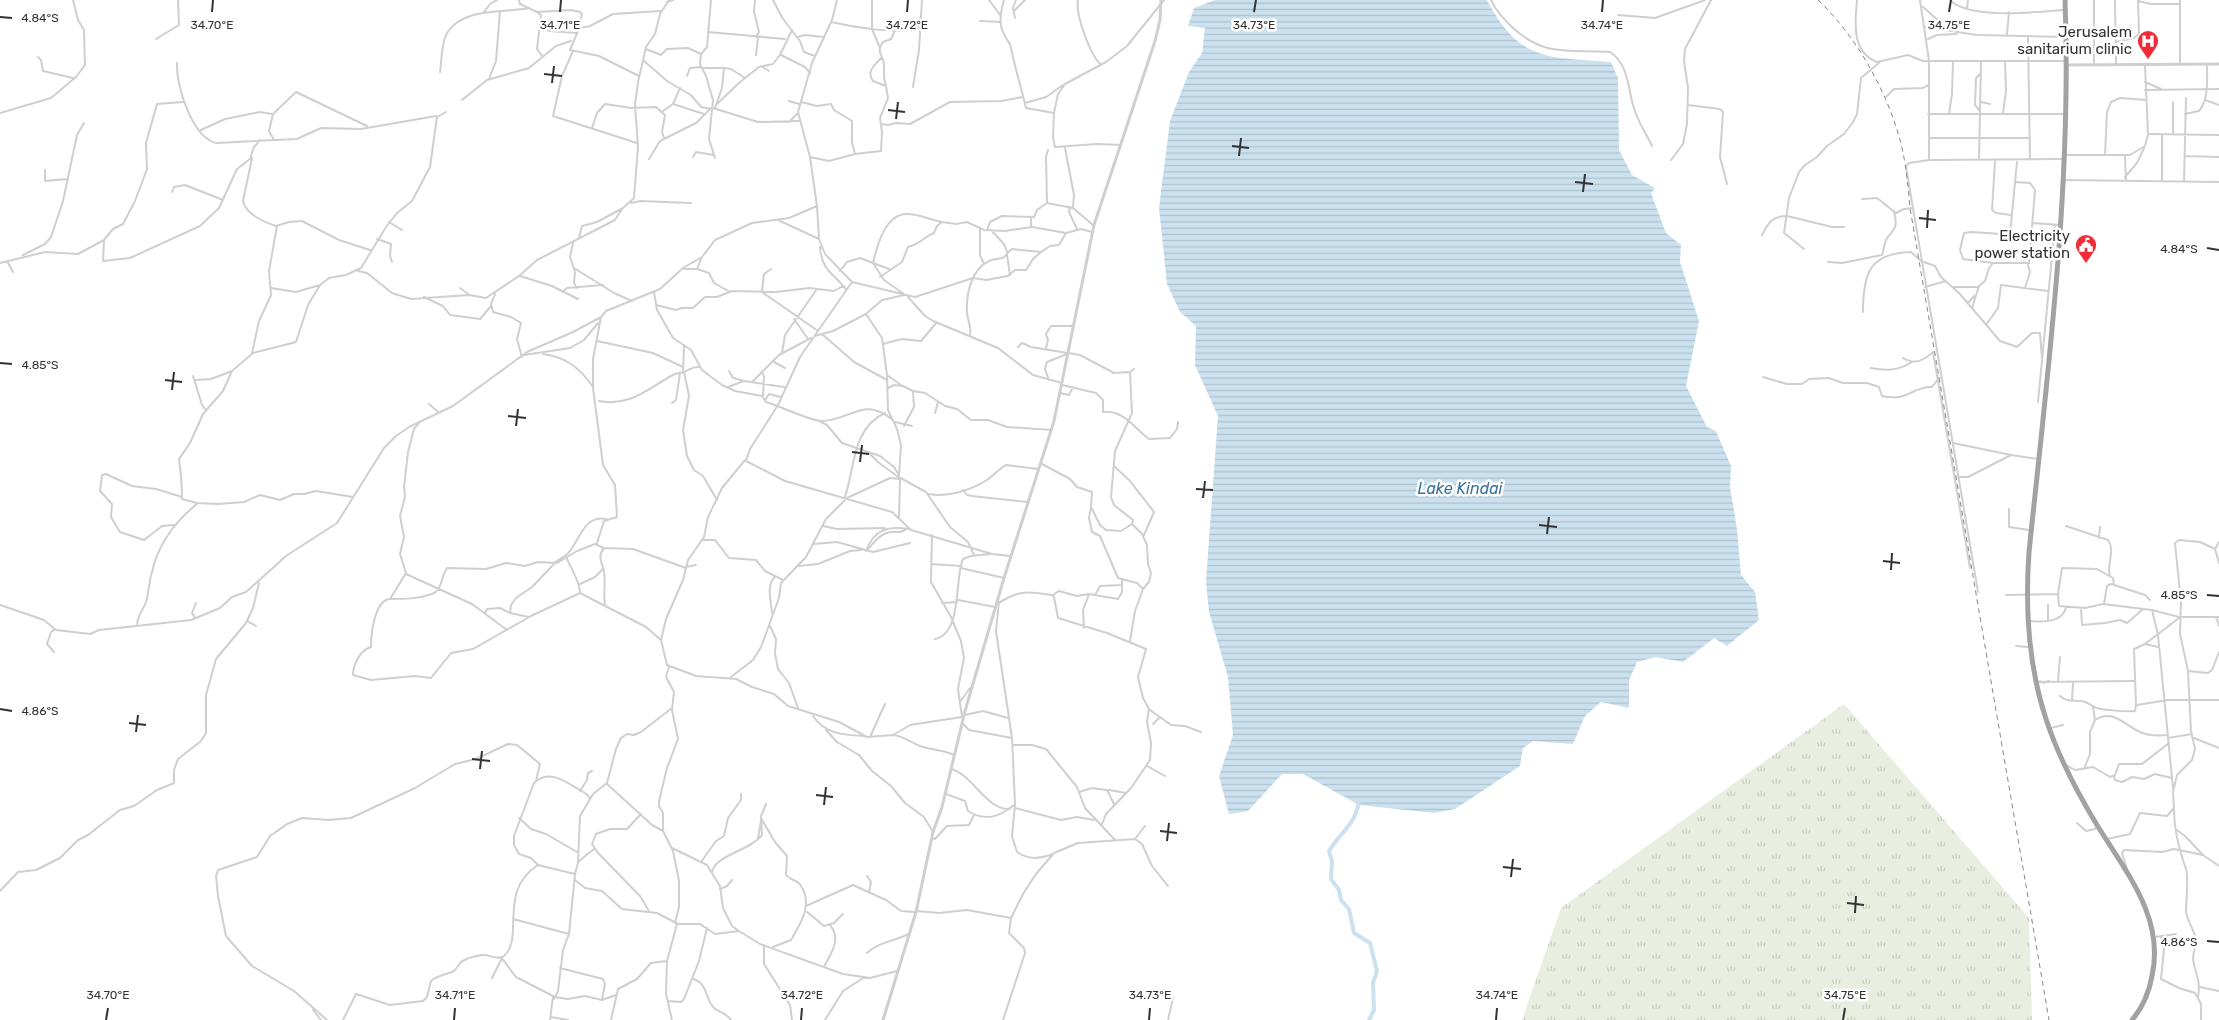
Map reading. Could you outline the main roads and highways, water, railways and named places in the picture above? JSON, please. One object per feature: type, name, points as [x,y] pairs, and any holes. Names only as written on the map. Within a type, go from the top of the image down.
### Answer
[{"type":"highway","points":[[2065,0],[2066,63],[2063,180],[2026,593],[2027,621],[2030,647],[2050,729],[2066,765],[2097,824],[2149,913],[2158,936],[2149,991],[2132,1020]]},
{"type":"water","name":"Lake Kindai","points":[[1215,0],[1487,0],[1511,35],[1524,46],[1553,57],[1611,62],[1618,78],[1619,150],[1632,175],[1655,188],[1651,193],[1666,233],[1681,245],[1680,262],[1699,321],[1686,386],[1707,427],[1716,431],[1731,466],[1730,487],[1737,529],[1741,575],[1755,592],[1759,620],[1727,646],[1714,638],[1683,662],[1655,657],[1637,662],[1629,680],[1629,708],[1601,702],[1585,716],[1573,744],[1533,741],[1523,748],[1520,766],[1455,809],[1434,813],[1359,805],[1303,774],[1282,774],[1248,811],[1229,814],[1219,776],[1233,735],[1228,677],[1209,612],[1206,581],[1218,416],[1195,365],[1196,326],[1180,312],[1167,284],[1159,208],[1170,121],[1189,72],[1202,53],[1205,28],[1188,26],[1194,8]]},
{"type":"waterway","points":[[1359,800],[1358,808],[1352,821],[1329,851],[1332,861],[1331,879],[1339,890],[1341,900],[1349,909],[1354,933],[1370,943],[1377,971],[1373,983],[1374,1010],[1369,1020]]},
{"type":"railway","points":[[1818,0],[1845,30],[1868,64],[1887,102],[1902,148],[1910,208],[2049,1020]]},
{"type":"place","name":"Jerusalem sanitarium clinic","points":[[2148,60]]},
{"type":"place","name":"Electricity power station","points":[[2086,264]]}]
